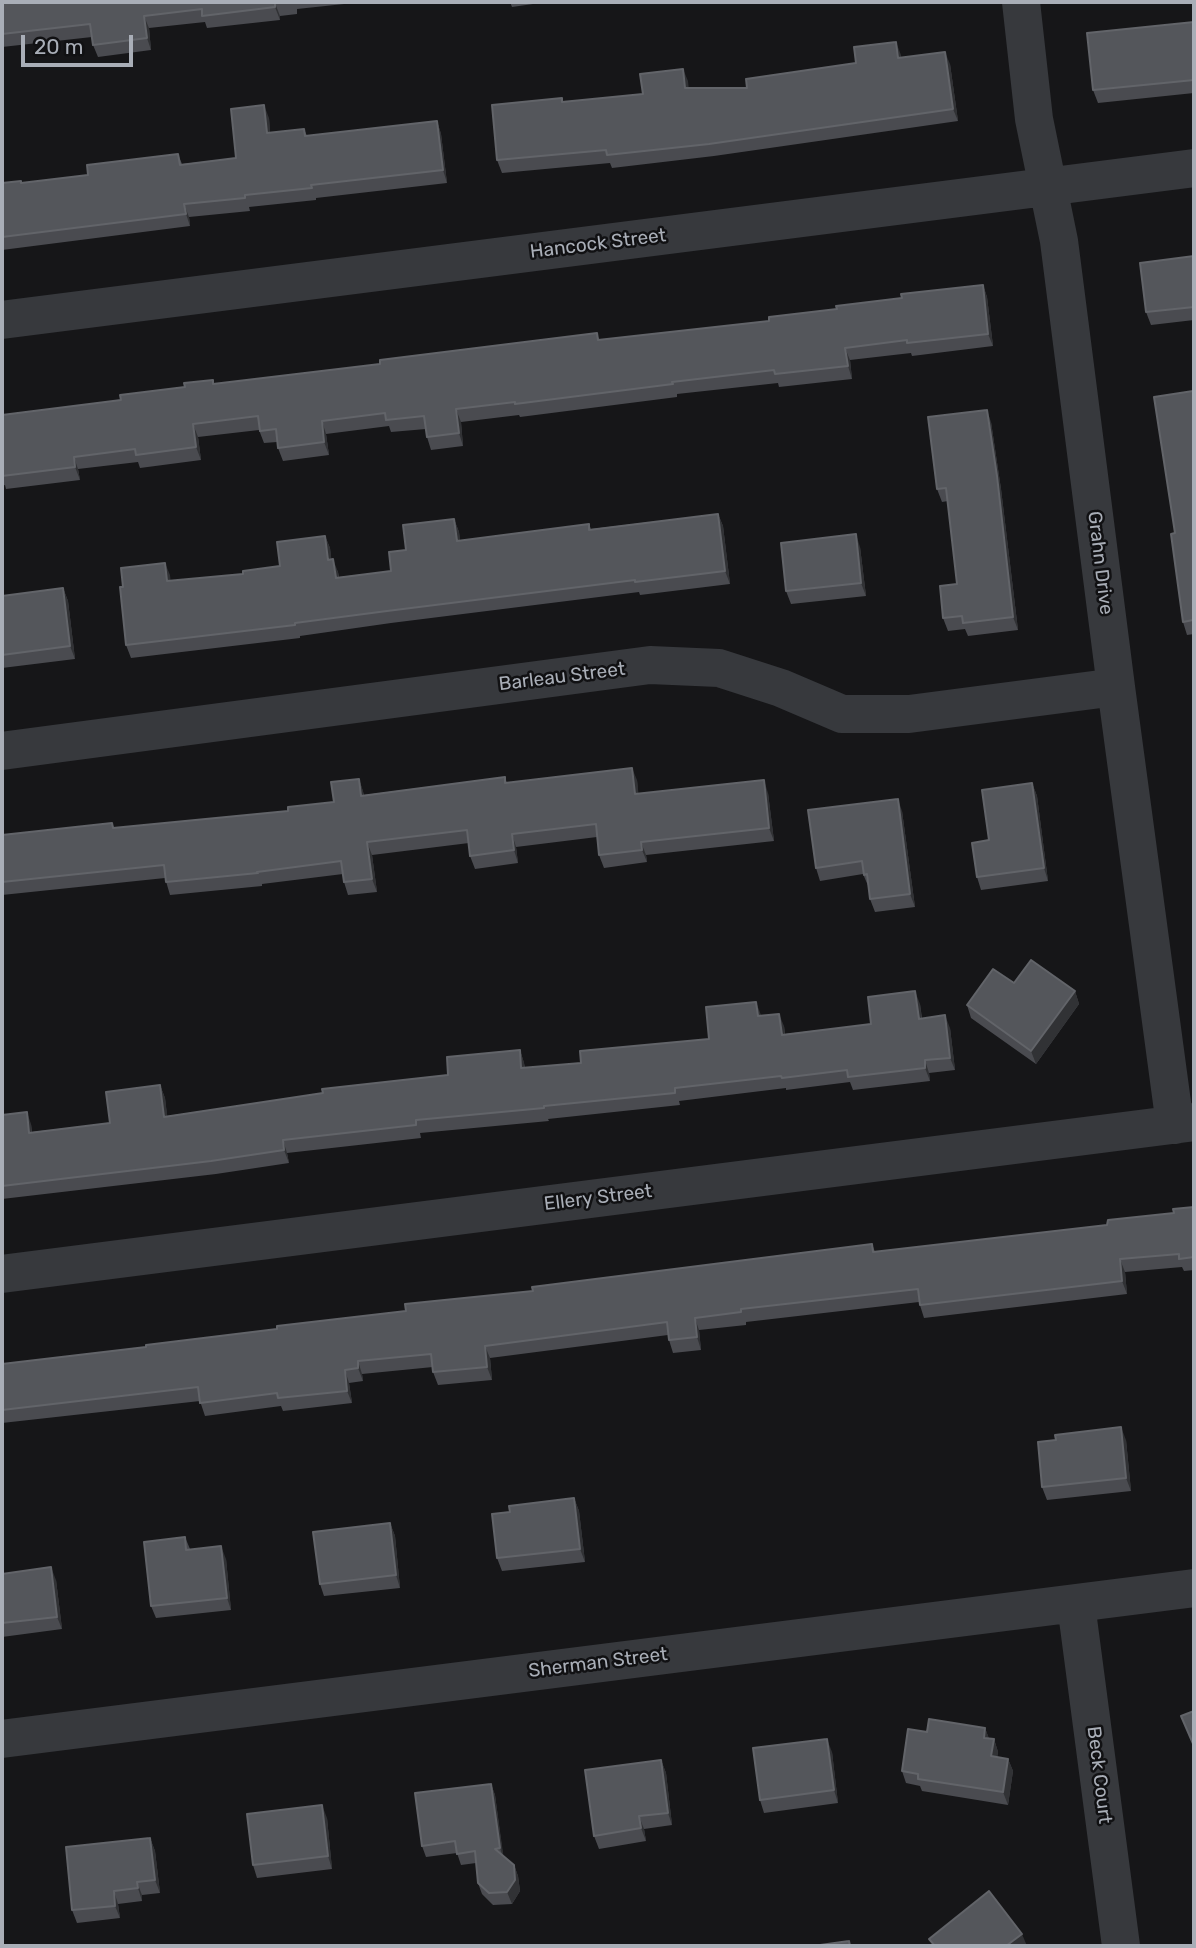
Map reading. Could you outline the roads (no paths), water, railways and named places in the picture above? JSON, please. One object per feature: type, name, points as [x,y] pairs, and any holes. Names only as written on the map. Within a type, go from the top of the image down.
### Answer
[{"type":"street","name":"Grahn Drive","points":[[1021,2],[1034,119],[1059,241],[1116,687],[1185,1123]]},
{"type":"street","name":"Hancock Street","points":[[2,320],[1194,168]]},
{"type":"street","name":"Barleau Street","points":[[2,751],[650,665],[719,668],[781,688],[842,714],[909,713],[1116,687]]},
{"type":"street","name":"Ellery Street","points":[[2,1273],[1185,1123]]},
{"type":"street","name":"Sherman Street","points":[[2,1739],[1194,1588]]},
{"type":"street","name":"Beck Court","points":[[1076,1604],[1121,1946]]}]
